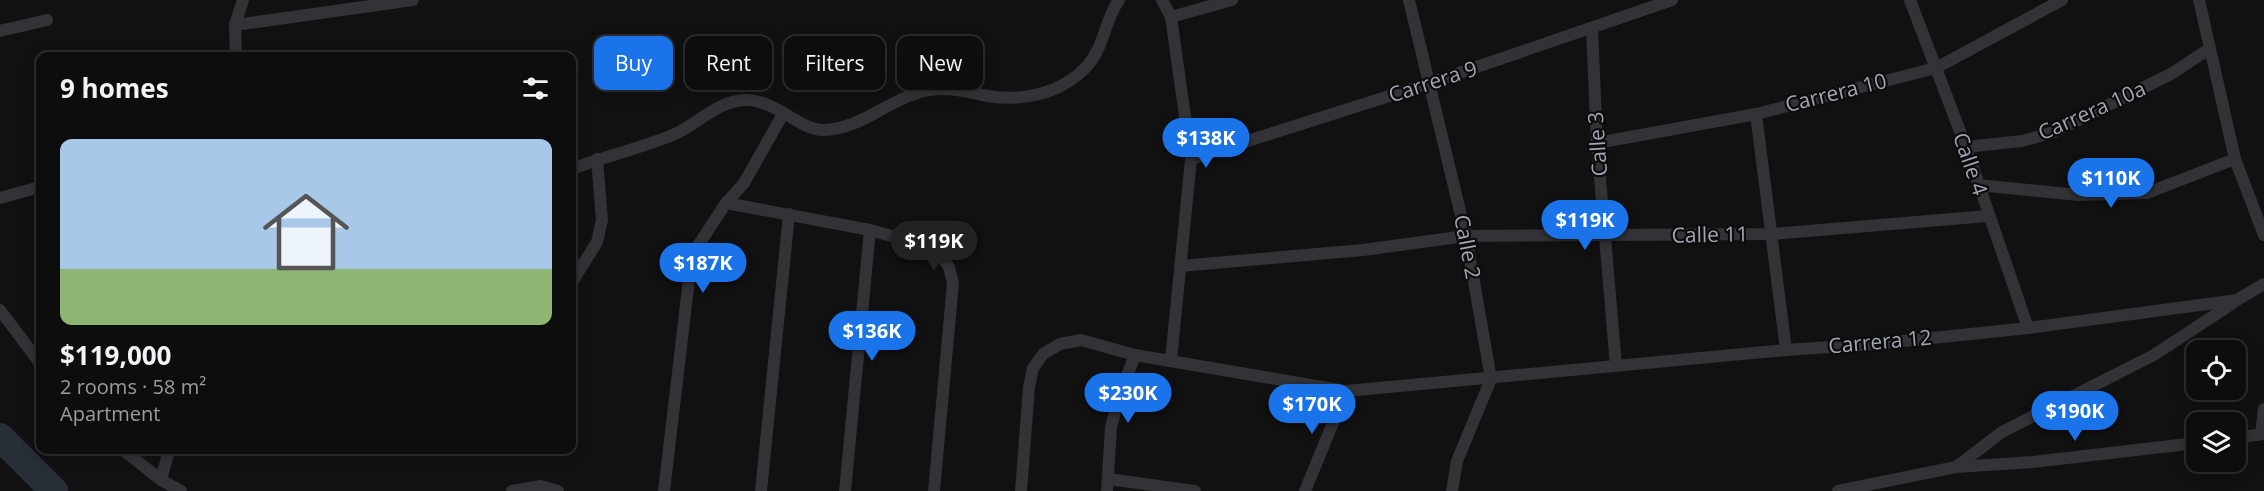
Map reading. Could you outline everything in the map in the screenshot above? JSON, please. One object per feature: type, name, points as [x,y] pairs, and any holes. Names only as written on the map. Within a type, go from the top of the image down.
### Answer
[{"type":"street","points":[[236,52],[235,25],[243,0]]},
{"type":"street","points":[[235,25],[366,4],[413,0]]},
{"type":"street","points":[[576,167],[677,133],[715,108],[743,100],[766,102],[783,114],[822,130],[855,124],[907,96],[928,90],[951,89],[991,96],[1024,98],[1050,91],[1071,79],[1088,65],[1102,45],[1113,9],[1119,0]]},
{"type":"street","points":[[1161,0],[1171,17],[1191,159],[1172,360]]},
{"type":"street","points":[[1171,17],[1232,0]]},
{"type":"street","name":"Calle 2","points":[[1408,0],[1466,236],[1491,379]]},
{"type":"street","name":"Carrera 9","points":[[1191,159],[1430,83],[1672,0]]},
{"type":"street","name":"Calle 4","points":[[1910,0],[1966,147],[1977,185],[2028,328]]},
{"type":"street","name":"Carrera 10","points":[[1597,143],[1756,114],[1936,68],[2062,0]]},
{"type":"street","points":[[2199,0],[2235,159],[2264,235]]},
{"type":"street","points":[[0,31],[47,20]]},
{"type":"street","name":"Calle 3","points":[[1592,29],[1597,143],[1616,366]]},
{"type":"street","name":"Carrera 10a","points":[[1966,147],[2022,141],[2054,132],[2171,74],[2209,49]]},
{"type":"street","points":[[664,491],[690,271],[699,244],[726,203],[744,183],[783,114]]},
{"type":"street","points":[[1756,114],[1786,350]]},
{"type":"street","points":[[576,276],[597,242],[602,220],[597,159]]},
{"type":"street","points":[[1977,185],[2079,195],[2147,193],[2235,159]]},
{"type":"street","points":[[0,198],[36,188]]},
{"type":"street","points":[[726,203],[870,230],[924,245],[938,252],[949,267],[953,283],[934,491]]},
{"type":"street","points":[[761,491],[789,214]]},
{"type":"street","name":"Calle 11","points":[[1180,266],[1363,249],[1466,236],[1771,234],[1988,216]]},
{"type":"street","points":[[845,491],[870,230]]},
{"type":"street","name":"Carrera 12","points":[[1021,491],[1029,387],[1033,368],[1043,354],[1060,344],[1081,340],[1135,355],[1346,391],[1786,350],[1875,344],[2028,328],[2237,300],[2264,284]]},
{"type":"street","points":[[1956,467],[2002,432],[2154,355],[2237,300]]},
{"type":"street","points":[[0,310],[36,358]]},
{"type":"street","points":[[1135,355],[1120,394],[1111,427],[1108,485],[1195,491]]},
{"type":"street","points":[[1452,491],[1457,461],[1491,379]]},
{"type":"street","points":[[1305,491],[1346,391]]},
{"type":"street","points":[[2246,436],[2263,434],[2264,409]]},
{"type":"street","points":[[1838,491],[1956,467],[2033,462],[2186,444]]},
{"type":"street","points":[[128,454],[161,480],[181,491]]},
{"type":"street","points":[[161,480],[168,454]]},
{"type":"street","points":[[512,491],[541,486],[558,491]]},
{"type":"waterway","points":[[0,437],[54,491]]}]
